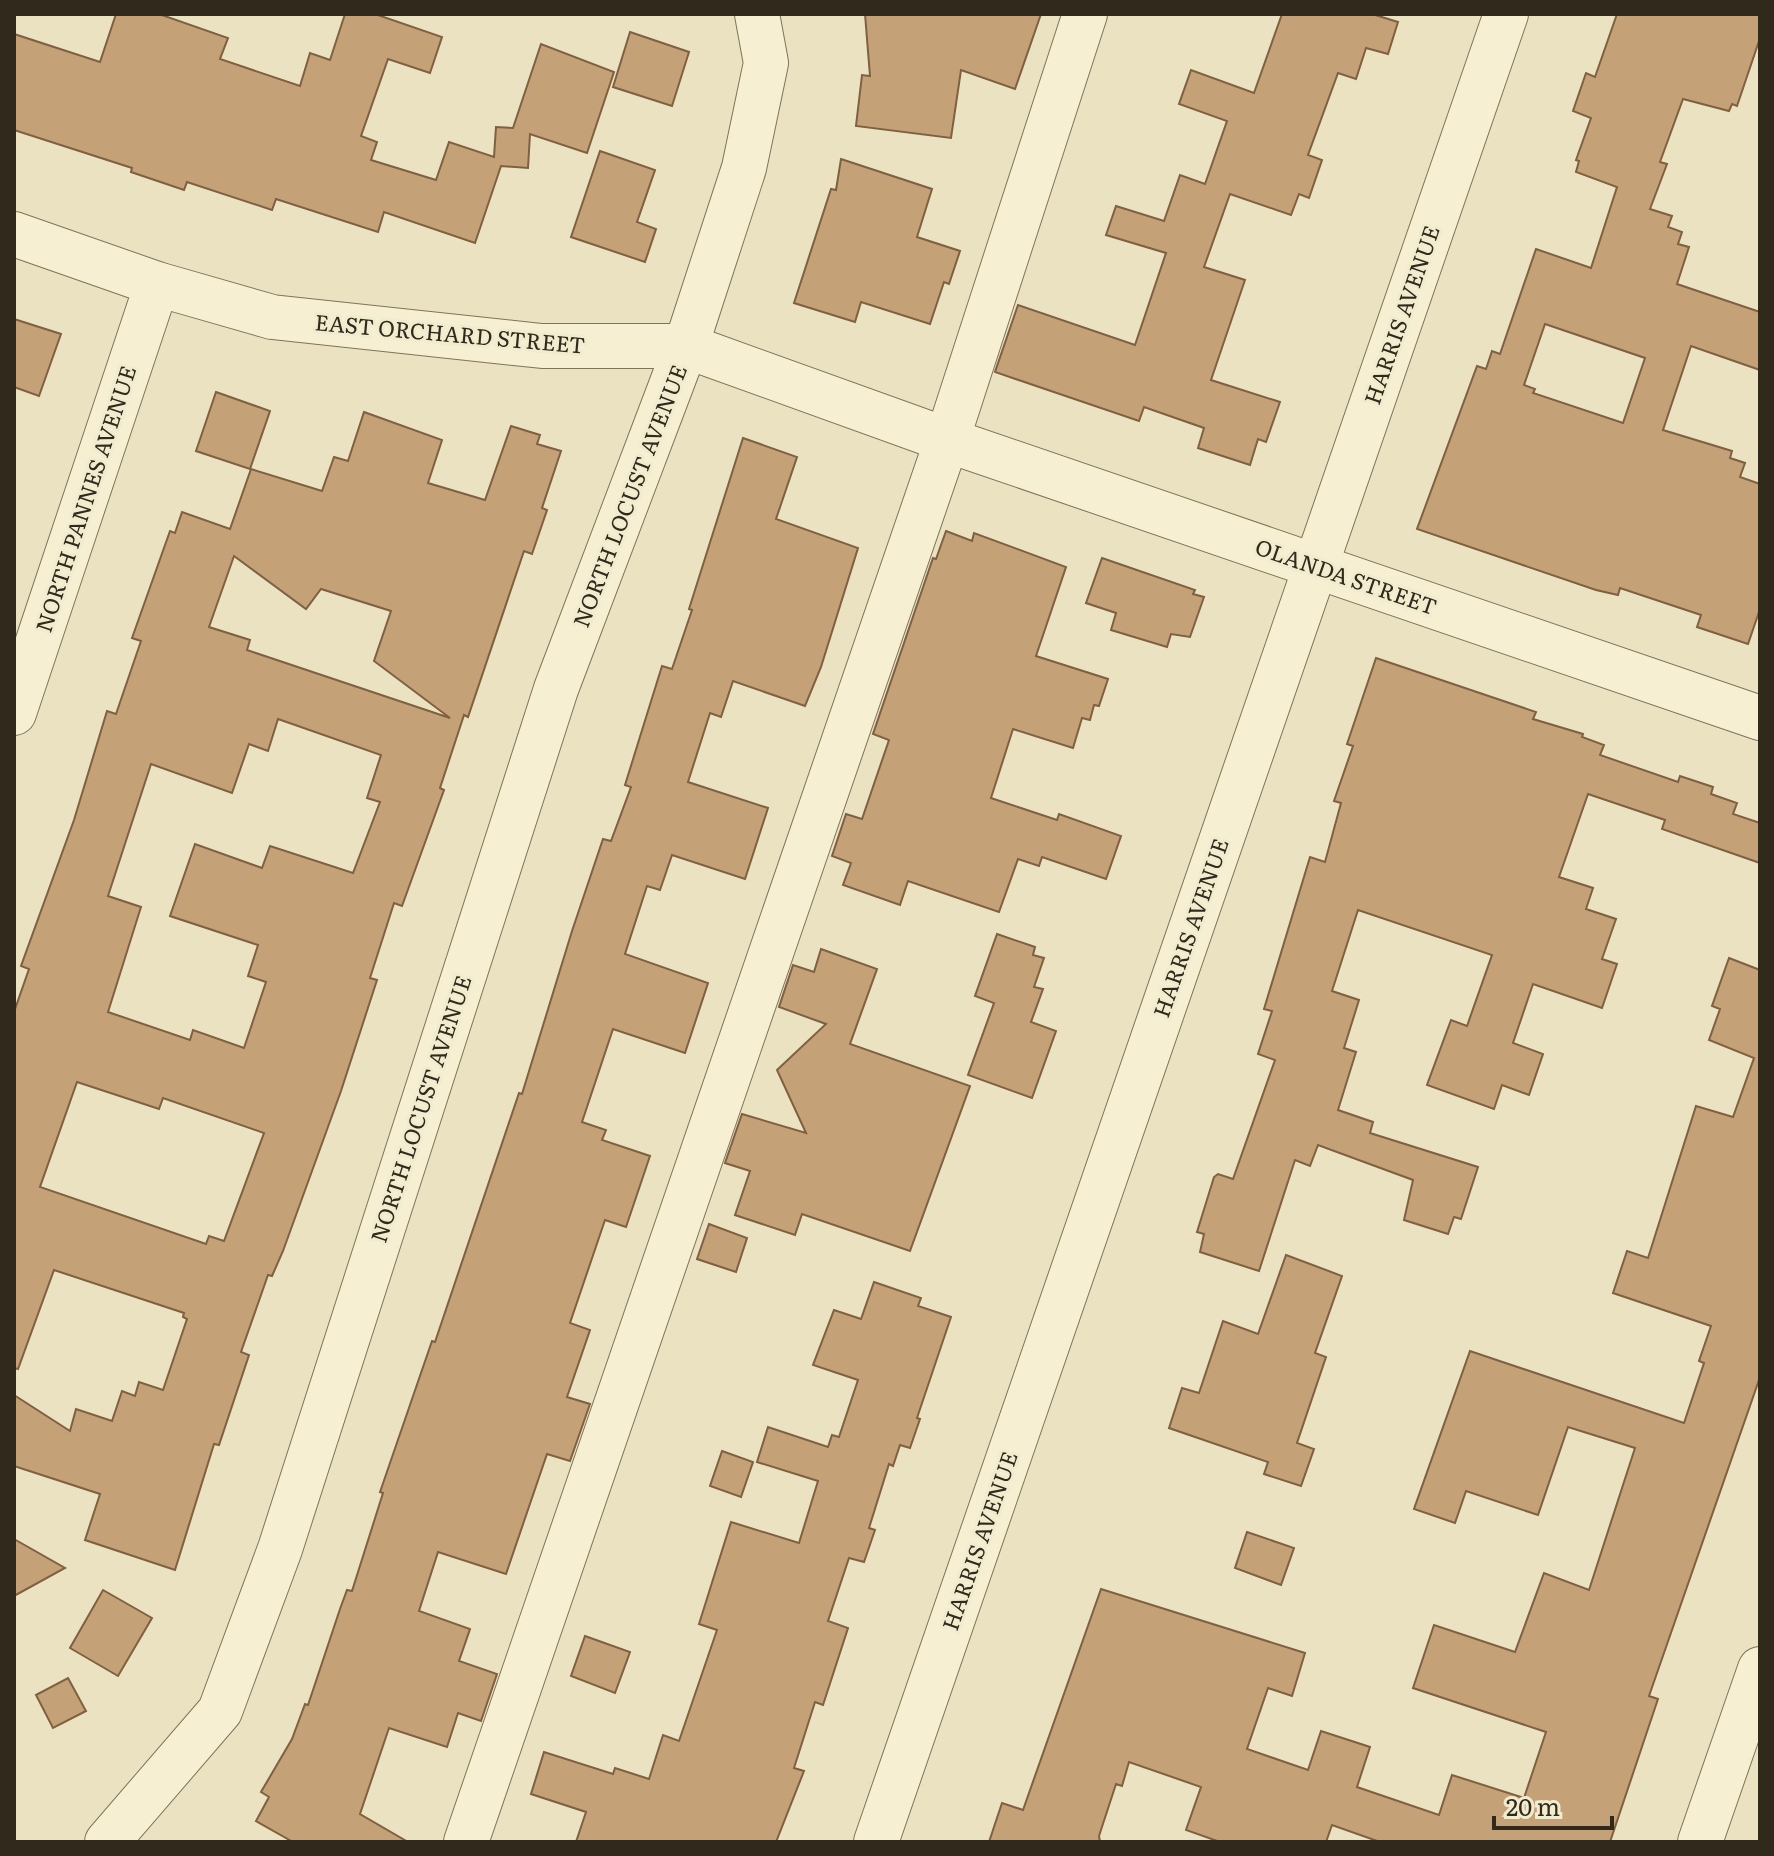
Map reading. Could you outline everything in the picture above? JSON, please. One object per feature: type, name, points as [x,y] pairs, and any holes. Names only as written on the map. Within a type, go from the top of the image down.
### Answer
[{"type":"street","name":"NORTH LOCUST AVENUE","points":[[107,1842],[220,1711],[280,1549],[556,689],[686,346],[744,168],[766,63],[757,14]]},
{"type":"street","points":[[466,1842],[1085,14]]},
{"type":"street","name":"HARRIS AVENUE","points":[[876,1842],[1506,14]]},
{"type":"street","name":"EAST ORCHARD STREET","points":[[14,234],[157,284],[272,317],[542,346],[686,346],[940,438]]},
{"type":"street","name":"NORTH PANNES AVENUE","points":[[14,713],[157,284]]},
{"type":"street","name":"OLANDA STREET","points":[[940,438],[1760,718]]},
{"type":"street","points":[[1700,1842],[1760,1669]]},
{"type":"building","points":[[116,14],[159,14],[228,38],[220,59],[300,86],[310,53],[330,60],[345,14],[375,14],[442,37],[430,73],[388,59],[361,136],[377,142],[371,160],[436,180],[449,142],[494,157],[496,127],[513,128],[541,44],[614,72],[587,153],[530,134],[528,168],[501,166],[475,243],[384,212],[378,232],[276,199],[272,210],[187,182],[184,190],[131,172],[132,168],[14,130],[14,34],[100,62]]},
{"type":"building","points":[[865,14],[1041,14],[1015,89],[961,70],[951,138],[856,126],[862,75],[870,76]]},
{"type":"building","points":[[1282,14],[1372,14],[1398,22],[1388,54],[1366,48],[1356,79],[1338,73],[1308,155],[1322,160],[1309,198],[1299,194],[1291,215],[1230,194],[1204,267],[1245,280],[1211,380],[1280,402],[1266,442],[1258,439],[1250,465],[1198,448],[1204,428],[1144,407],[1139,421],[995,372],[1018,305],[1135,345],[1166,253],[1106,235],[1116,206],[1164,221],[1180,175],[1205,184],[1227,121],[1179,104],[1191,70],[1254,93]]},
{"type":"building","points":[[1617,14],[1760,14],[1760,38],[1737,106],[1732,104],[1729,111],[1683,99],[1660,162],[1667,164],[1650,209],[1672,216],[1668,227],[1682,232],[1678,244],[1689,247],[1677,284],[1760,312],[1760,370],[1691,346],[1663,430],[1732,451],[1730,458],[1745,463],[1740,477],[1760,484],[1760,609],[1748,644],[1697,627],[1701,615],[1620,588],[1618,595],[1596,590],[1417,529],[1477,366],[1486,369],[1492,351],[1500,354],[1536,249],[1591,268],[1617,187],[1576,172],[1579,161],[1576,160],[1591,118],[1573,111],[1586,73],[1595,77]],"holes":[[[1545,324],[1645,358],[1623,423],[1533,393],[1535,389],[1524,385]]]},
{"type":"building","points":[[630,32],[689,52],[672,106],[613,87]]},
{"type":"building","points":[[600,151],[655,170],[637,222],[656,229],[645,262],[571,237]]},
{"type":"building","points":[[841,159],[932,189],[917,237],[960,251],[949,284],[944,282],[930,324],[861,302],[855,322],[794,303],[831,189],[836,190]]},
{"type":"building","points":[[14,319],[61,334],[39,396],[14,387]]},
{"type":"building","points":[[216,392],[270,411],[250,469],[196,451]]},
{"type":"building","points":[[364,412],[442,440],[428,483],[485,500],[511,426],[540,435],[537,444],[561,451],[542,508],[547,510],[532,554],[524,551],[468,717],[464,715],[440,788],[444,790],[402,906],[394,903],[370,978],[377,980],[341,1091],[283,1251],[272,1276],[268,1275],[241,1352],[249,1355],[219,1445],[214,1444],[175,1570],[85,1540],[100,1494],[14,1466],[14,1395],[70,1431],[76,1409],[112,1421],[122,1391],[135,1396],[139,1382],[163,1390],[187,1319],[183,1317],[184,1313],[54,1270],[18,1369],[14,1368],[14,1012],[29,969],[21,966],[74,820],[107,711],[116,714],[141,641],[132,638],[170,531],[175,533],[182,512],[230,529],[251,469],[322,491],[334,457],[348,461]],"holes":[[[234,556],[306,609],[321,589],[391,611],[374,661],[450,718],[247,650],[250,640],[209,627]],[[278,719],[381,755],[367,798],[380,802],[353,873],[270,846],[262,868],[195,844],[170,916],[258,945],[248,976],[266,982],[244,1048],[193,1030],[190,1040],[108,1012],[141,907],[108,896],[151,764],[232,793],[249,744],[268,751]],[[77,1082],[159,1109],[163,1098],[264,1133],[224,1241],[209,1236],[206,1244],[40,1187]]]},
{"type":"building","points":[[743,438],[797,457],[776,519],[858,548],[821,667],[805,706],[733,681],[721,717],[710,713],[688,782],[768,808],[745,879],[672,855],[660,890],[647,886],[625,954],[708,983],[685,1053],[613,1029],[582,1122],[606,1130],[602,1140],[650,1156],[626,1227],[605,1220],[570,1323],[590,1330],[567,1397],[590,1404],[570,1461],[547,1454],[506,1574],[438,1552],[419,1611],[470,1629],[459,1661],[497,1674],[481,1721],[458,1713],[447,1747],[389,1728],[360,1814],[408,1842],[293,1842],[256,1821],[269,1797],[261,1792],[292,1739],[305,1704],[308,1705],[347,1590],[352,1591],[383,1493],[380,1492],[432,1341],[435,1342],[519,1093],[522,1094],[603,839],[611,841],[631,787],[625,785],[662,666],[672,669]]},
{"type":"building","points":[[946,531],[972,541],[974,533],[1066,567],[1036,656],[1108,679],[1099,706],[1094,705],[1090,720],[1082,718],[1073,748],[1013,729],[991,798],[1057,820],[1059,814],[1121,836],[1106,879],[1042,857],[1039,866],[1018,859],[999,912],[908,881],[900,905],[843,885],[851,863],[832,856],[846,814],[862,819],[889,740],[873,734],[933,558],[936,559]]},
{"type":"building","points":[[1102,558],[1195,590],[1193,594],[1204,597],[1190,637],[1171,634],[1167,647],[1111,630],[1116,613],[1086,603]]},
{"type":"building","points":[[1376,658],[1536,712],[1533,719],[1583,734],[1582,737],[1604,745],[1600,755],[1678,782],[1680,776],[1713,787],[1711,794],[1737,803],[1733,814],[1760,823],[1760,863],[1662,829],[1665,820],[1588,794],[1559,877],[1593,888],[1586,909],[1616,919],[1602,959],[1617,964],[1602,1008],[1533,984],[1513,1043],[1543,1054],[1529,1095],[1502,1085],[1494,1109],[1427,1085],[1451,1020],[1467,1026],[1492,955],[1358,910],[1332,991],[1359,1000],[1344,1048],[1356,1052],[1338,1110],[1373,1122],[1370,1133],[1478,1167],[1461,1219],[1454,1217],[1448,1234],[1404,1220],[1413,1180],[1318,1145],[1310,1166],[1295,1160],[1259,1271],[1200,1252],[1204,1234],[1197,1232],[1214,1177],[1218,1174],[1233,1179],[1275,1060],[1258,1054],[1272,1011],[1264,1009],[1310,857],[1325,862],[1341,803],[1334,801],[1353,746],[1347,744]]},
{"type":"building","points":[[997,934],[1035,947],[1033,955],[1044,958],[1034,987],[1043,989],[1031,1022],[1056,1031],[1032,1098],[968,1075],[994,1003],[975,996]]},
{"type":"building","points":[[821,949],[877,969],[850,1044],[970,1086],[910,1251],[802,1214],[795,1235],[735,1215],[750,1171],[725,1163],[742,1114],[806,1133],[777,1070],[826,1024],[779,1007],[793,965],[814,972]]},
{"type":"building","points":[[1729,958],[1760,970],[1760,1377],[1649,1696],[1658,1699],[1610,1842],[1380,1842],[1332,1825],[1326,1842],[1220,1842],[1186,1830],[1201,1787],[1129,1762],[1122,1786],[1116,1784],[1099,1836],[1100,1842],[989,1842],[1002,1803],[1023,1810],[1101,1589],[1305,1653],[1292,1696],[1268,1688],[1247,1749],[1308,1770],[1321,1731],[1370,1747],[1357,1787],[1439,1815],[1452,1775],[1524,1798],[1546,1732],[1413,1688],[1434,1625],[1515,1652],[1544,1573],[1589,1590],[1635,1448],[1568,1427],[1538,1515],[1466,1491],[1455,1523],[1414,1509],[1470,1351],[1684,1423],[1704,1363],[1699,1361],[1711,1326],[1613,1293],[1627,1251],[1648,1258],[1696,1106],[1733,1117],[1754,1058],[1709,1040],[1720,1009],[1712,1006]]},
{"type":"building","points":[[709,1224],[747,1238],[736,1272],[697,1259]]},
{"type":"building","points":[[1286,1255],[1342,1276],[1315,1353],[1326,1357],[1297,1443],[1314,1449],[1301,1486],[1264,1474],[1268,1462],[1169,1428],[1182,1388],[1199,1393],[1223,1321],[1258,1334]]},
{"type":"building","points":[[874,1282],[921,1298],[918,1306],[951,1317],[910,1448],[900,1445],[893,1466],[889,1464],[869,1528],[875,1530],[864,1562],[849,1558],[828,1621],[848,1628],[823,1705],[815,1702],[794,1768],[804,1771],[776,1842],[576,1842],[586,1812],[531,1794],[544,1752],[613,1774],[615,1768],[649,1779],[663,1735],[679,1741],[717,1630],[699,1624],[731,1522],[799,1543],[818,1481],[757,1462],[768,1427],[828,1447],[832,1435],[839,1437],[858,1380],[813,1365],[834,1310],[861,1319]]},
{"type":"building","points":[[722,1451],[753,1462],[741,1497],[710,1486]]},
{"type":"building","points":[[1247,1532],[1294,1548],[1281,1585],[1235,1568]]},
{"type":"building","points":[[14,1539],[65,1568],[14,1596]]},
{"type":"building","points":[[103,1590],[152,1618],[118,1676],[70,1648]]},
{"type":"building","points":[[585,1636],[630,1652],[615,1693],[571,1676]]},
{"type":"building","points":[[68,1678],[86,1711],[53,1728],[36,1695]]}]
